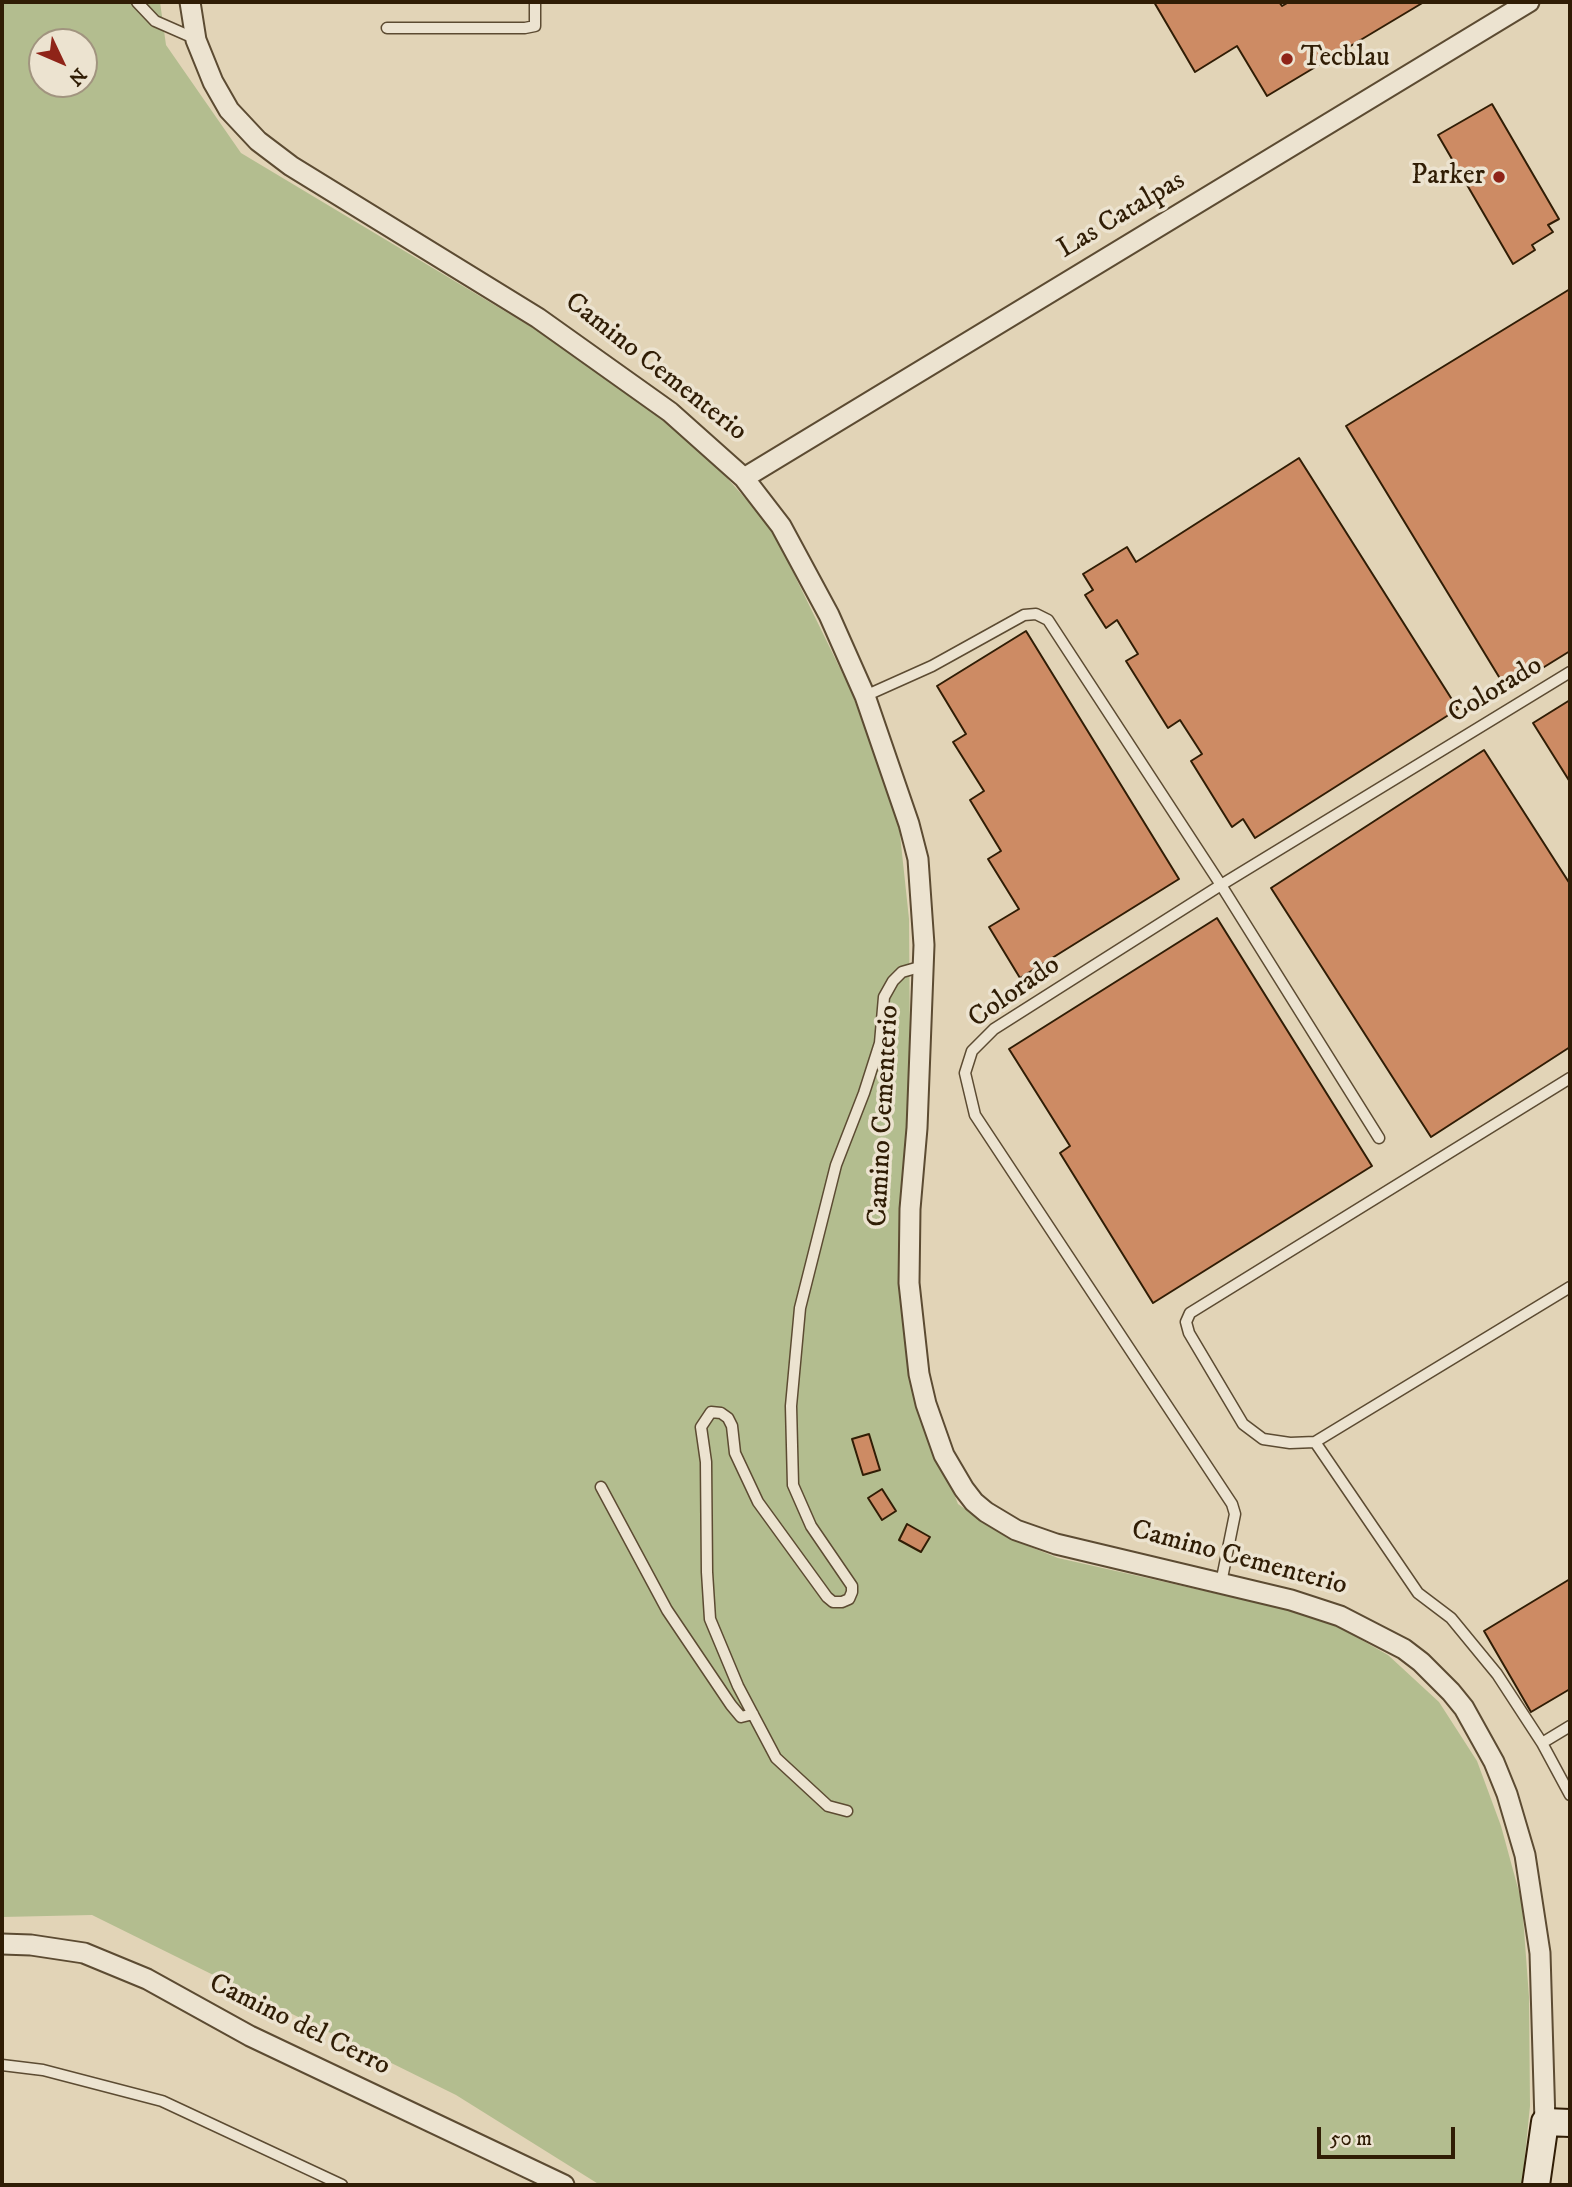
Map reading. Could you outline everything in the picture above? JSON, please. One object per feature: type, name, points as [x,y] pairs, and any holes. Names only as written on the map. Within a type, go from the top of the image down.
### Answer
[{"type":"street","name":"Camino Cementerio","points":[[190,2],[196,40],[213,82],[229,110],[257,141],[538,318],[670,412],[744,478],[798,554],[830,615],[865,696],[909,824],[918,859],[923,966],[917,1128],[910,1209],[909,1283],[919,1374],[926,1404],[944,1455],[974,1502],[1016,1530],[1056,1544],[1310,1605],[1340,1616],[1393,1643],[1437,1676],[1469,1717],[1494,1762],[1518,1826],[1531,1885],[1557,2122],[1536,2185]]},
{"type":"street","name":"Las Catalpas","points":[[744,478],[1529,2]]},
{"type":"street","name":"Camino del Cerro","points":[[2,1944],[31,1945],[84,1953],[147,1979],[250,2036],[564,2185]]},
{"type":"lane","points":[[137,2],[155,21],[196,40]]},
{"type":"lane","points":[[387,28],[525,28],[535,26],[535,2]]},
{"type":"lane","points":[[865,696],[932,666],[1024,615],[1036,614],[1048,620],[1221,885],[1379,1138]]},
{"type":"lane","name":"Colorado","points":[[1221,1583],[1235,1514],[1232,1504],[975,1115],[965,1073],[972,1051],[993,1029],[1221,885],[1570,672]]},
{"type":"lane","points":[[847,1811],[828,1806],[776,1758],[738,1686],[710,1619],[706,1462],[701,1427],[711,1412],[721,1413],[728,1418],[733,1426],[735,1453],[758,1502],[827,1597],[833,1602],[849,1599],[852,1586],[811,1527],[793,1485],[791,1406],[800,1308],[836,1165],[880,1043],[884,997],[902,972],[923,966]]},
{"type":"lane","points":[[1570,1078],[1190,1313],[1185,1322],[1242,1424],[1263,1439],[1290,1443],[1315,1442],[1570,1287]]},
{"type":"lane","points":[[1315,1442],[1418,1594],[1451,1618],[1497,1674],[1542,1743],[1570,1795]]},
{"type":"lane","points":[[601,1487],[667,1610],[716,1684],[737,1714],[747,1717],[753,1714]]},
{"type":"lane","points":[[1542,1743],[1570,1726]]},
{"type":"lane","points":[[2,2064],[43,2070],[162,2101],[342,2185]]},
{"type":"green space","points":[[2,2],[160,2],[166,45],[241,153],[588,361],[700,448],[771,527],[852,693],[899,825],[909,919],[910,1055],[899,1272],[912,1388],[958,1504],[1006,1537],[1058,1558],[1321,1617],[1388,1655],[1439,1702],[1477,1761],[1501,1826],[1522,1903],[1529,1997],[1530,2106],[1522,2185],[600,2185],[456,2095],[92,1915],[2,1917]]},
{"type":"building","name":"Tecblau","points":[[1154,2],[1279,2],[1282,6],[1289,2],[1424,2],[1267,96],[1237,46],[1195,72]]},
{"type":"building","name":"Parker","points":[[1492,104],[1559,219],[1548,225],[1553,232],[1532,245],[1535,250],[1513,264],[1438,135]]},
{"type":"building","points":[[1570,289],[1570,651],[1507,690],[1346,426]]},
{"type":"building","points":[[1299,458],[1458,709],[1255,838],[1243,819],[1232,827],[1191,761],[1202,754],[1180,720],[1168,728],[1126,661],[1138,654],[1117,620],[1106,628],[1085,595],[1093,590],[1083,574],[1127,547],[1136,562]]},
{"type":"building","points":[[1026,631],[1179,879],[1020,978],[989,927],[1019,909],[988,859],[1001,851],[970,800],[984,791],[953,742],[966,734],[937,686]]},
{"type":"building","points":[[1570,700],[1570,782],[1533,723]]},
{"type":"building","points":[[1484,750],[1570,884],[1570,1047],[1431,1137],[1271,888]]},
{"type":"building","points":[[1217,918],[1372,1166],[1153,1303],[1060,1153],[1070,1146],[1009,1049]]},
{"type":"building","points":[[869,1434],[880,1470],[863,1475],[852,1439]]},
{"type":"building","points":[[882,1489],[896,1511],[882,1520],[868,1498]]},
{"type":"building","points":[[907,1524],[930,1537],[921,1552],[899,1540]]},
{"type":"building","points":[[1570,1579],[1570,1689],[1531,1712],[1484,1631]]},
{"type":"place","name":"Tecblau","points":[[1287,59]]},
{"type":"place","name":"Parker","points":[[1499,177]]}]
